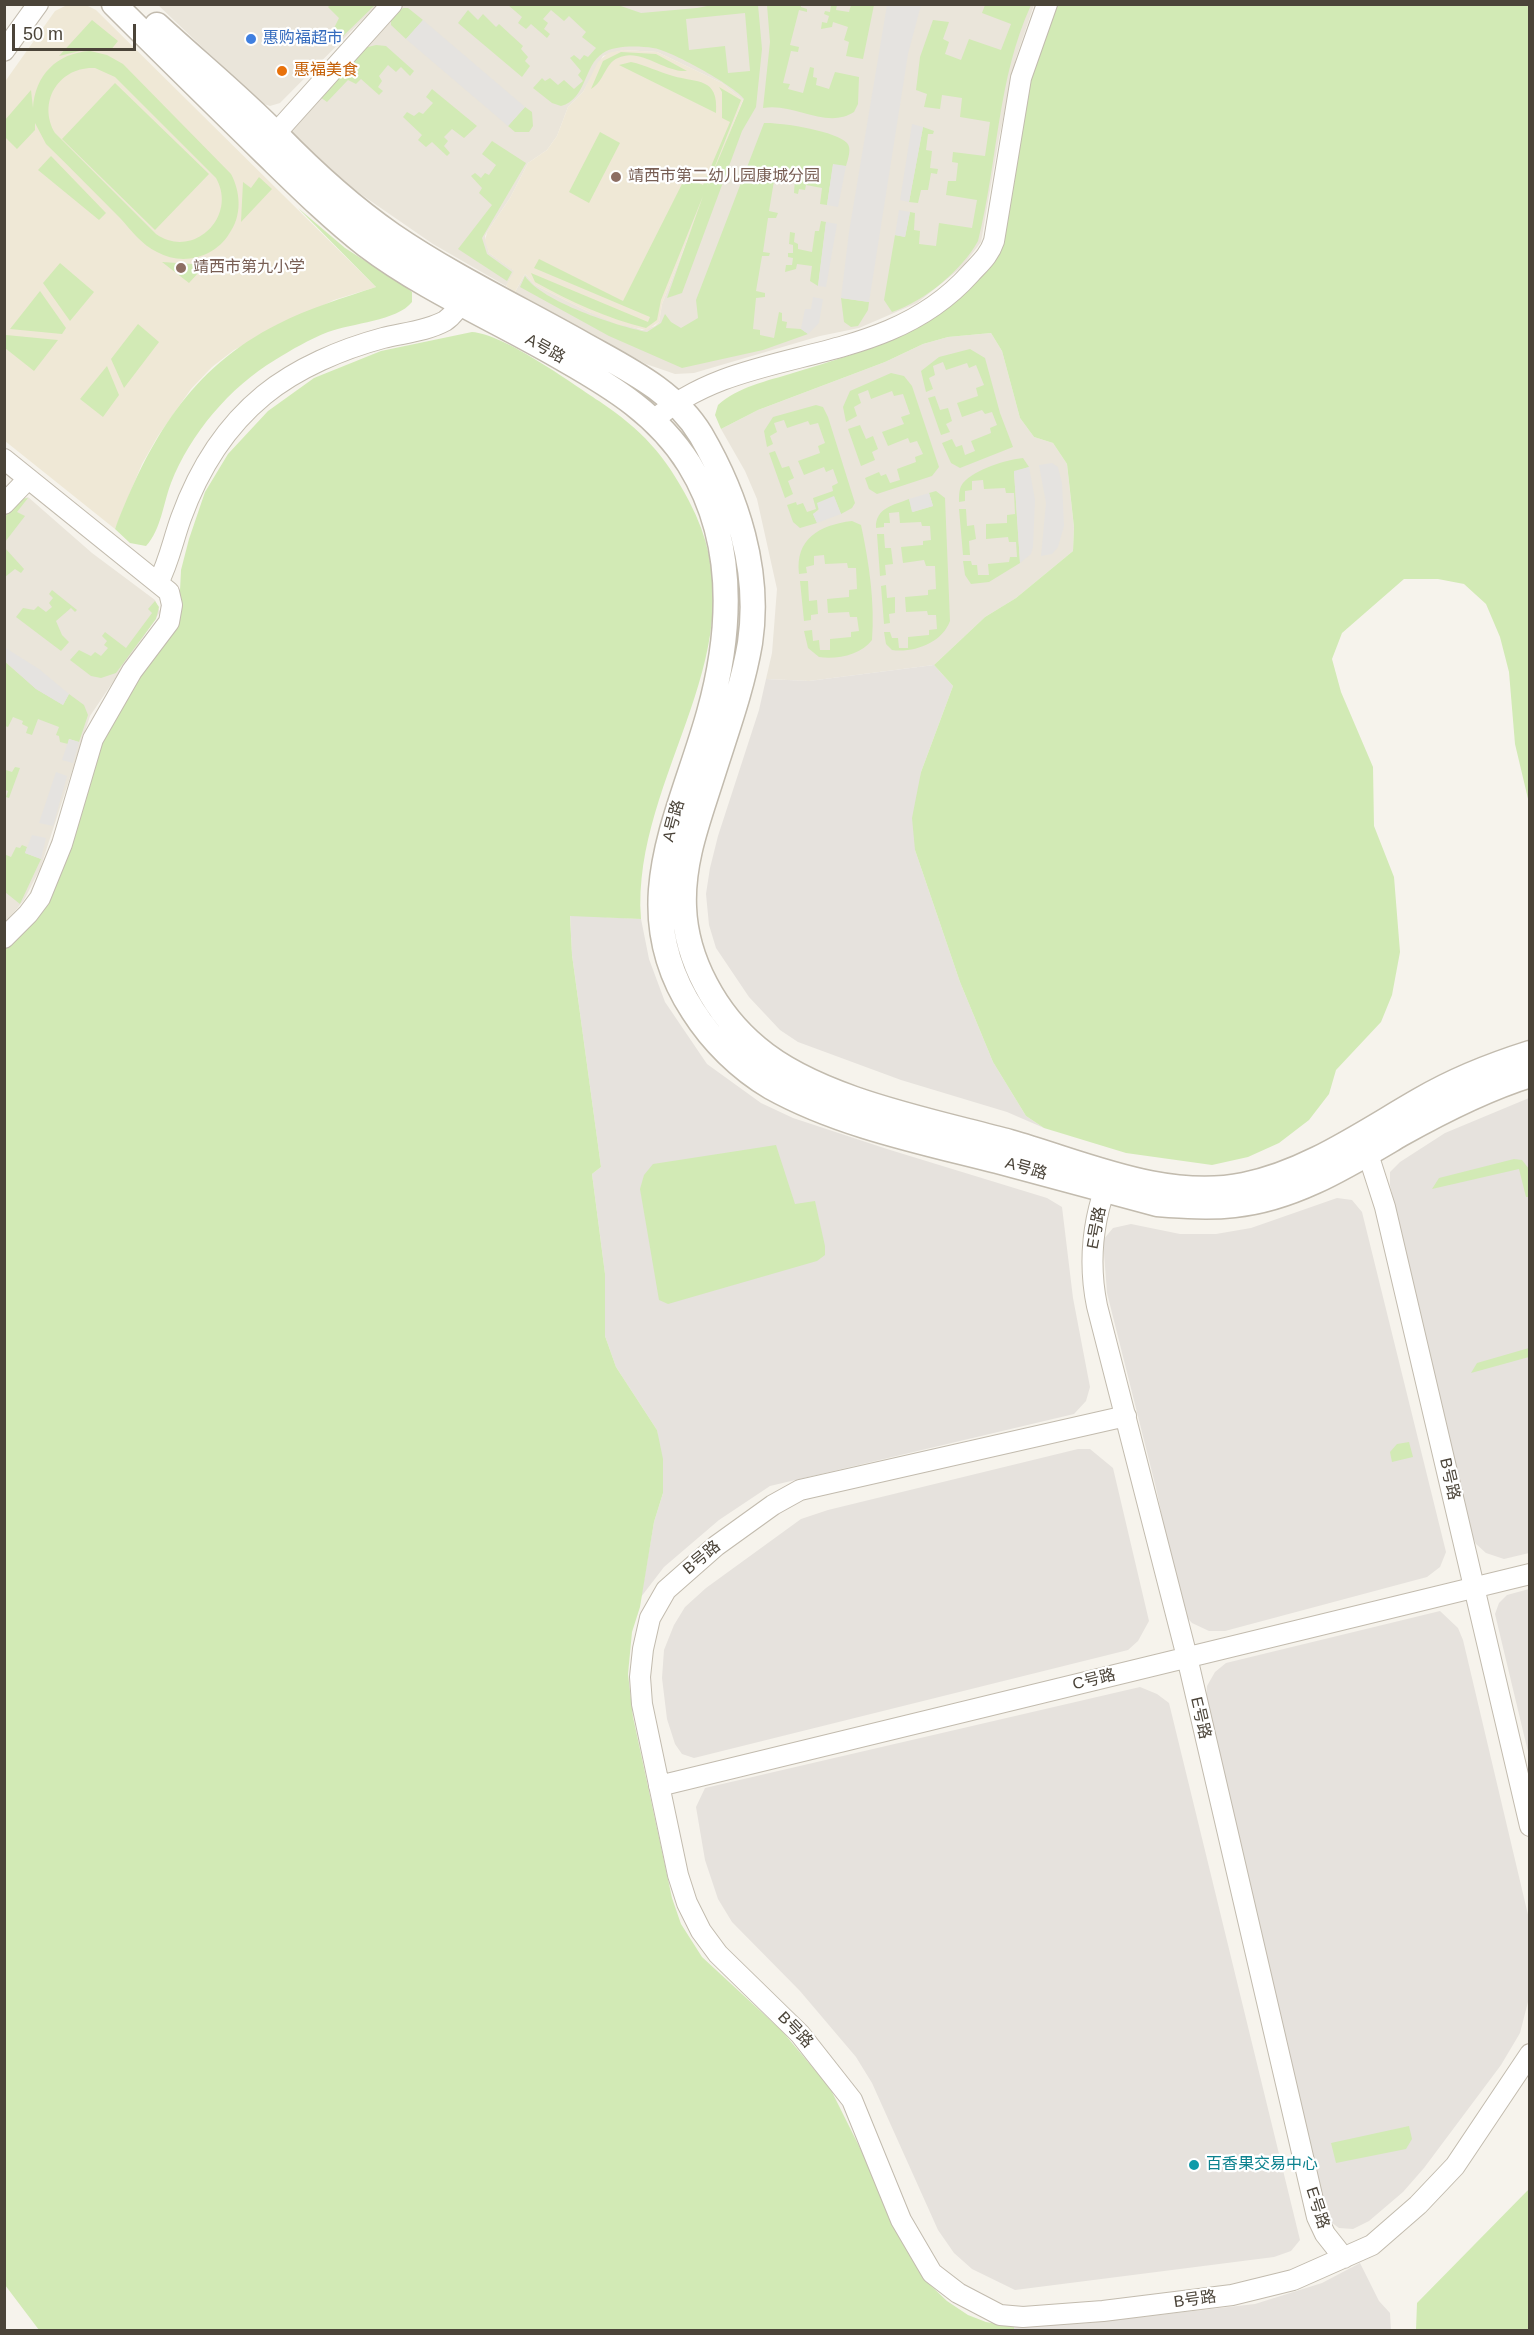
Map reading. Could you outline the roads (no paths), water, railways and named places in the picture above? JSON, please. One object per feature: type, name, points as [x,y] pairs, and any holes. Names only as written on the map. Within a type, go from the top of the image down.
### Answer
[{"type":"street","points":[[4,51],[38,4]]},
{"type":"street","name":"A号路","points":[[114,4],[268,141],[303,163],[366,216],[466,292],[604,382],[654,420],[693,470],[723,548],[726,594],[723,645],[708,714],[679,800],[662,872],[662,932],[669,966],[682,995],[703,1026],[742,1067],[787,1094],[879,1131],[1107,1180],[1131,1178],[1171,1186],[1240,1186],[1295,1169],[1362,1146],[1433,1117],[1508,1082],[1530,1075]]},
{"type":"street","name":"A号路","points":[[136,4],[268,141]]},
{"type":"street","points":[[268,141],[392,4]]},
{"type":"street","points":[[654,420],[675,402],[735,378],[855,345],[898,328],[934,307],[965,281],[987,256],[994,241],[1021,78],[1047,4]]},
{"type":"street","points":[[158,583],[170,557],[180,522],[197,478],[224,436],[251,407],[279,384],[312,365],[361,345],[434,326],[447,320],[466,292]]},
{"type":"street","name":"A号路","points":[[466,292],[610,358],[675,402],[701,435],[732,497],[746,546],[751,592],[748,650],[727,731],[691,843],[685,876],[684,910],[692,949],[704,984],[725,1016],[753,1046],[781,1067],[814,1084],[1107,1180]]},
{"type":"street","points":[[4,459],[170,592],[172,605],[169,622],[132,671],[93,739],[49,879],[28,915],[4,938]]},
{"type":"street","points":[[4,504],[28,479]]},
{"type":"street","name":"A号路","points":[[1362,1146],[1440,1089],[1501,1062],[1530,1053]]},
{"type":"street","name":"B号路","points":[[1362,1146],[1385,1207],[1530,1826]]},
{"type":"street","name":"E号路","points":[[1107,1180],[1093,1235],[1091,1258],[1094,1291],[1187,1657],[1317,2217],[1325,2234],[1344,2258]]},
{"type":"street","name":"B号路","points":[[1126,1416],[800,1490],[764,1511],[716,1546],[666,1590],[650,1618],[643,1649],[640,1677],[642,1704],[678,1875],[687,1903],[701,1931],[718,1954],[800,2034],[852,2100],[901,2220],[932,2272],[958,2293],[1000,2315],[1023,2318],[1232,2295],[1293,2280],[1344,2258],[1386,2235],[1442,2180],[1491,2115],[1530,2054]]},
{"type":"street","name":"C号路","points":[[659,1786],[1530,1574]]},
{"type":"place","name":"惠购福超市","points":[[251,39]]},
{"type":"place","name":"惠福美食","points":[[282,71]]},
{"type":"place","name":"靖西市第二幼儿园康城分园","points":[[616,177]]},
{"type":"place","name":"靖西市第九小学","points":[[181,268]]},
{"type":"place","name":"百香果交易中心","points":[[1194,2165]]}]
